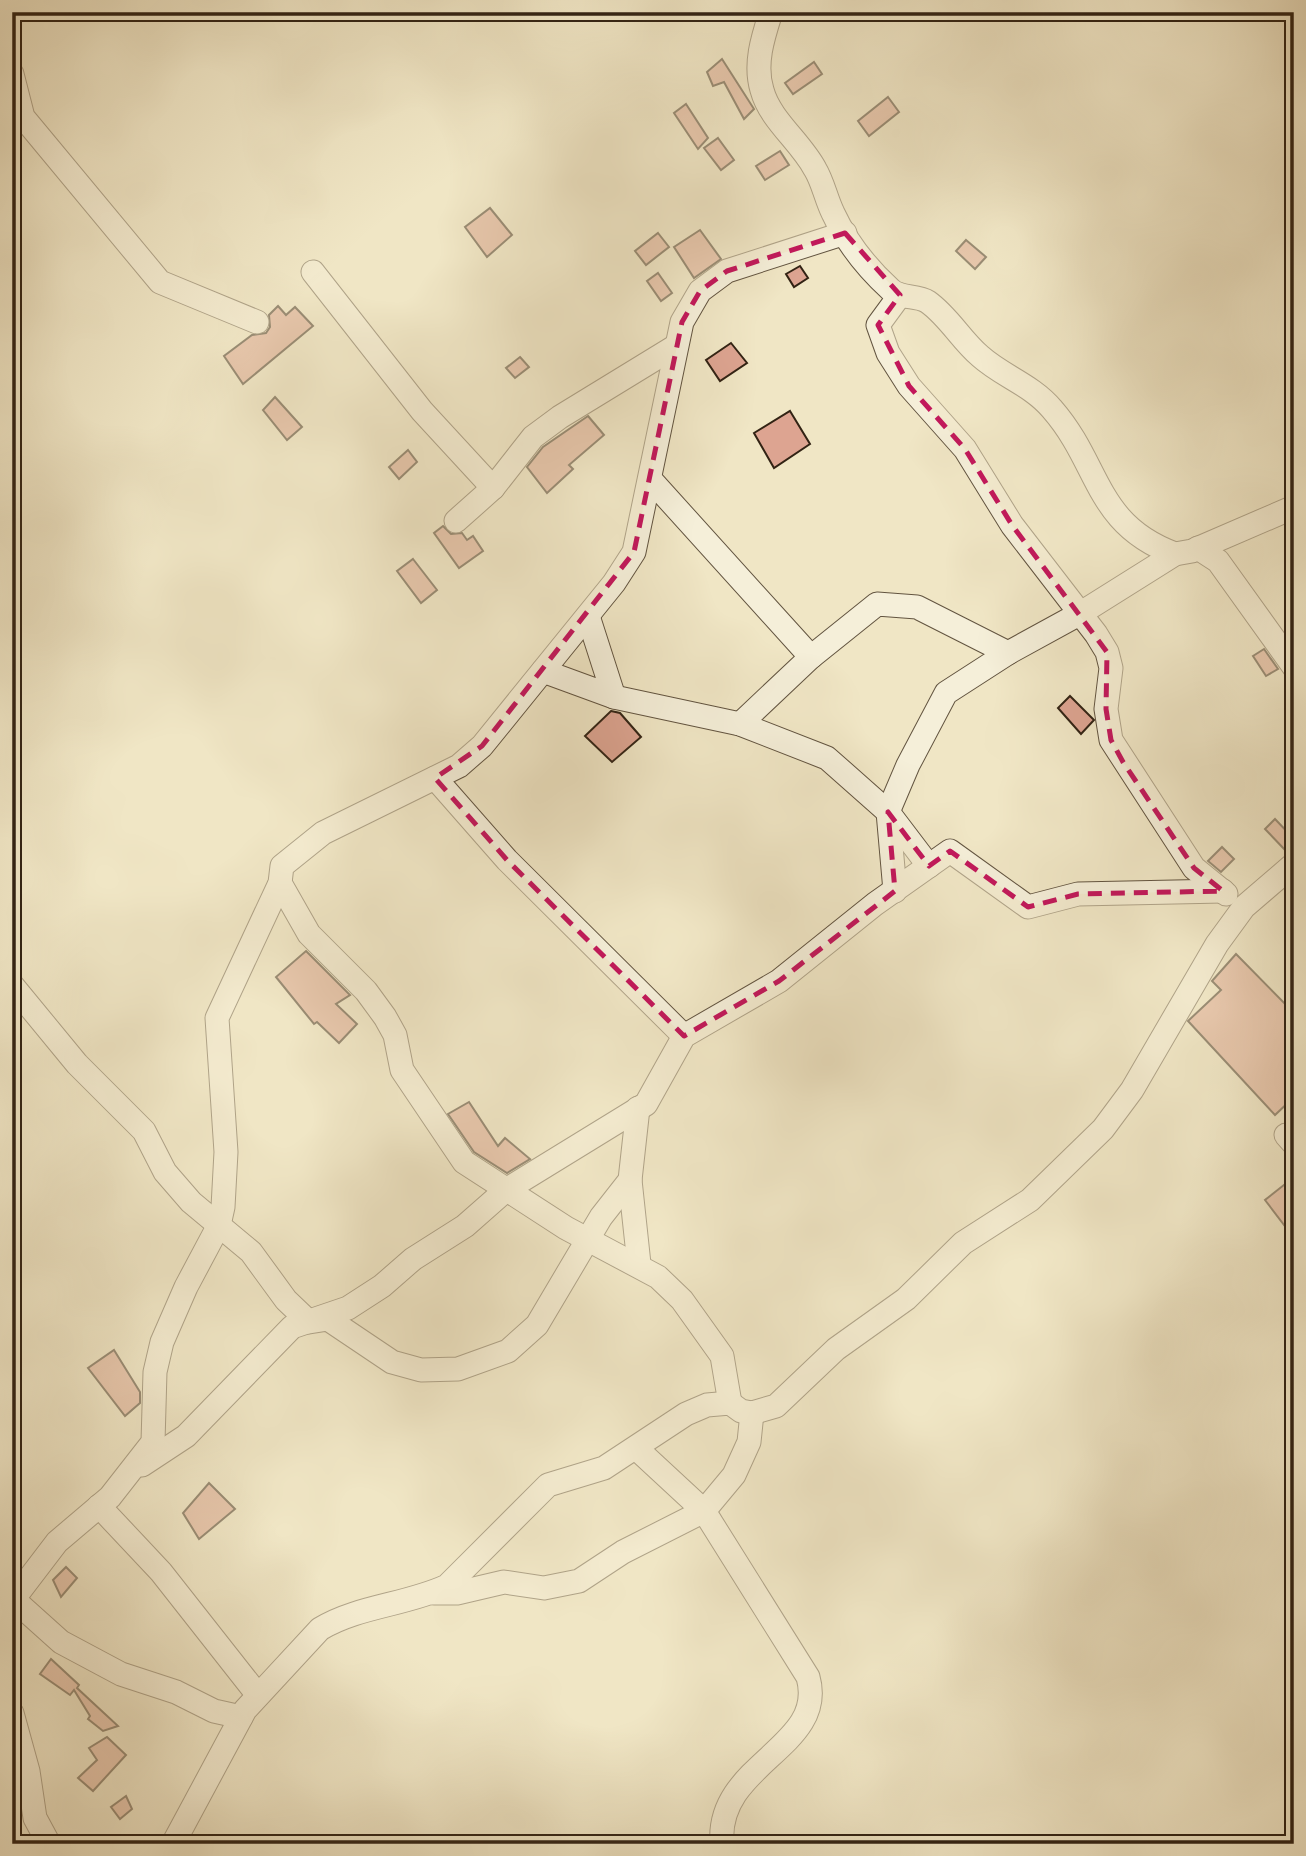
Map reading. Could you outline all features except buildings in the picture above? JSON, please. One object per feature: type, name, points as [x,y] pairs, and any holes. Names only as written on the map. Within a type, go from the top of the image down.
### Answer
[{"type":"street","points":[[771,12],[763,38],[759,67],[762,90],[771,110],[792,134],[816,169],[845,233],[891,291],[921,298],[932,305],[980,357],[1038,394],[1054,410],[1121,523],[1147,544],[1175,554]]},
{"type":"street","points":[[12,74],[23,117],[160,282],[257,322]]},
{"type":"street","points":[[158,1446],[155,1372],[163,1342],[186,1287],[219,1225],[226,1175],[217,1018],[269,901],[280,883],[282,866],[323,833],[459,766],[482,746],[588,616],[634,552],[682,322],[700,291],[727,271],[845,233]]},
{"type":"street","points":[[313,272],[422,411],[494,488]]},
{"type":"street","points":[[900,295],[878,325],[888,352],[909,386],[965,449],[1012,525],[1081,613],[1107,652],[1111,668],[1106,709],[1111,740],[1194,868],[1244,907]]},
{"type":"street","points":[[456,521],[494,488],[533,438],[560,417],[676,346]]},
{"type":"street","points":[[650,479],[811,657]]},
{"type":"street","points":[[895,891],[888,812],[908,765],[946,693],[1175,554],[1198,548],[1219,549],[1294,507]]},
{"type":"street","points":[[1219,549],[1294,667]]},
{"type":"street","points":[[740,724],[811,657],[877,604],[917,607],[1008,653]]},
{"type":"street","points":[[588,616],[614,697]]},
{"type":"street","points":[[543,671],[614,697],[740,724],[827,758],[888,812],[929,866]]},
{"type":"street","points":[[435,778],[507,860],[684,1036]]},
{"type":"street","points":[[242,1717],[214,1711],[176,1692],[121,1674],[61,1642],[13,1599],[57,1542],[99,1506],[158,1446],[192,1430],[292,1327],[348,1308],[413,1259],[465,1226],[506,1190],[646,1104],[684,1036],[779,981],[950,851],[1028,907],[1078,894],[1223,891]]},
{"type":"street","points":[[173,1844],[257,1694],[306,1641],[327,1625],[447,1586],[548,1485],[604,1468],[686,1414],[718,1402],[752,1413],[776,1406],[836,1349],[906,1299],[963,1243],[1030,1200],[1062,1172],[1103,1129],[1132,1090],[1217,944],[1244,907],[1294,864]]},
{"type":"street","points":[[280,883],[309,934],[366,991],[385,1017],[395,1035],[402,1070],[464,1162],[589,1240],[639,1264],[666,1284],[706,1330],[722,1356],[730,1404]]},
{"type":"street","points":[[12,985],[77,1064],[144,1131],[166,1172],[182,1191],[251,1252],[286,1300],[309,1322]]},
{"type":"street","points":[[638,1108],[630,1180],[639,1264]]},
{"type":"street","points":[[309,1322],[328,1319],[393,1362],[421,1370],[458,1369],[508,1351],[537,1325],[601,1217],[630,1180]]},
{"type":"street","points":[[431,1593],[457,1594],[504,1582],[544,1588],[579,1581],[623,1552],[704,1511],[734,1475],[749,1442],[752,1413]]},
{"type":"street","points":[[636,1448],[704,1511],[808,1677],[813,1694],[808,1715],[738,1786],[720,1825],[722,1844]]},
{"type":"street","points":[[99,1506],[161,1572],[257,1694]]},
{"type":"street","points":[[12,1713],[28,1771],[35,1818],[49,1844]]},
{"type":"highlighted area","points":[[845,233],[900,295],[878,325],[909,386],[965,449],[1012,525],[1107,652],[1106,709],[1111,740],[1123,762],[1194,868],[1223,891],[1078,894],[1028,907],[950,851],[929,866],[888,812],[895,891],[779,981],[684,1036],[507,860],[435,778],[482,746],[634,552],[682,322],[700,291],[727,271]]}]
